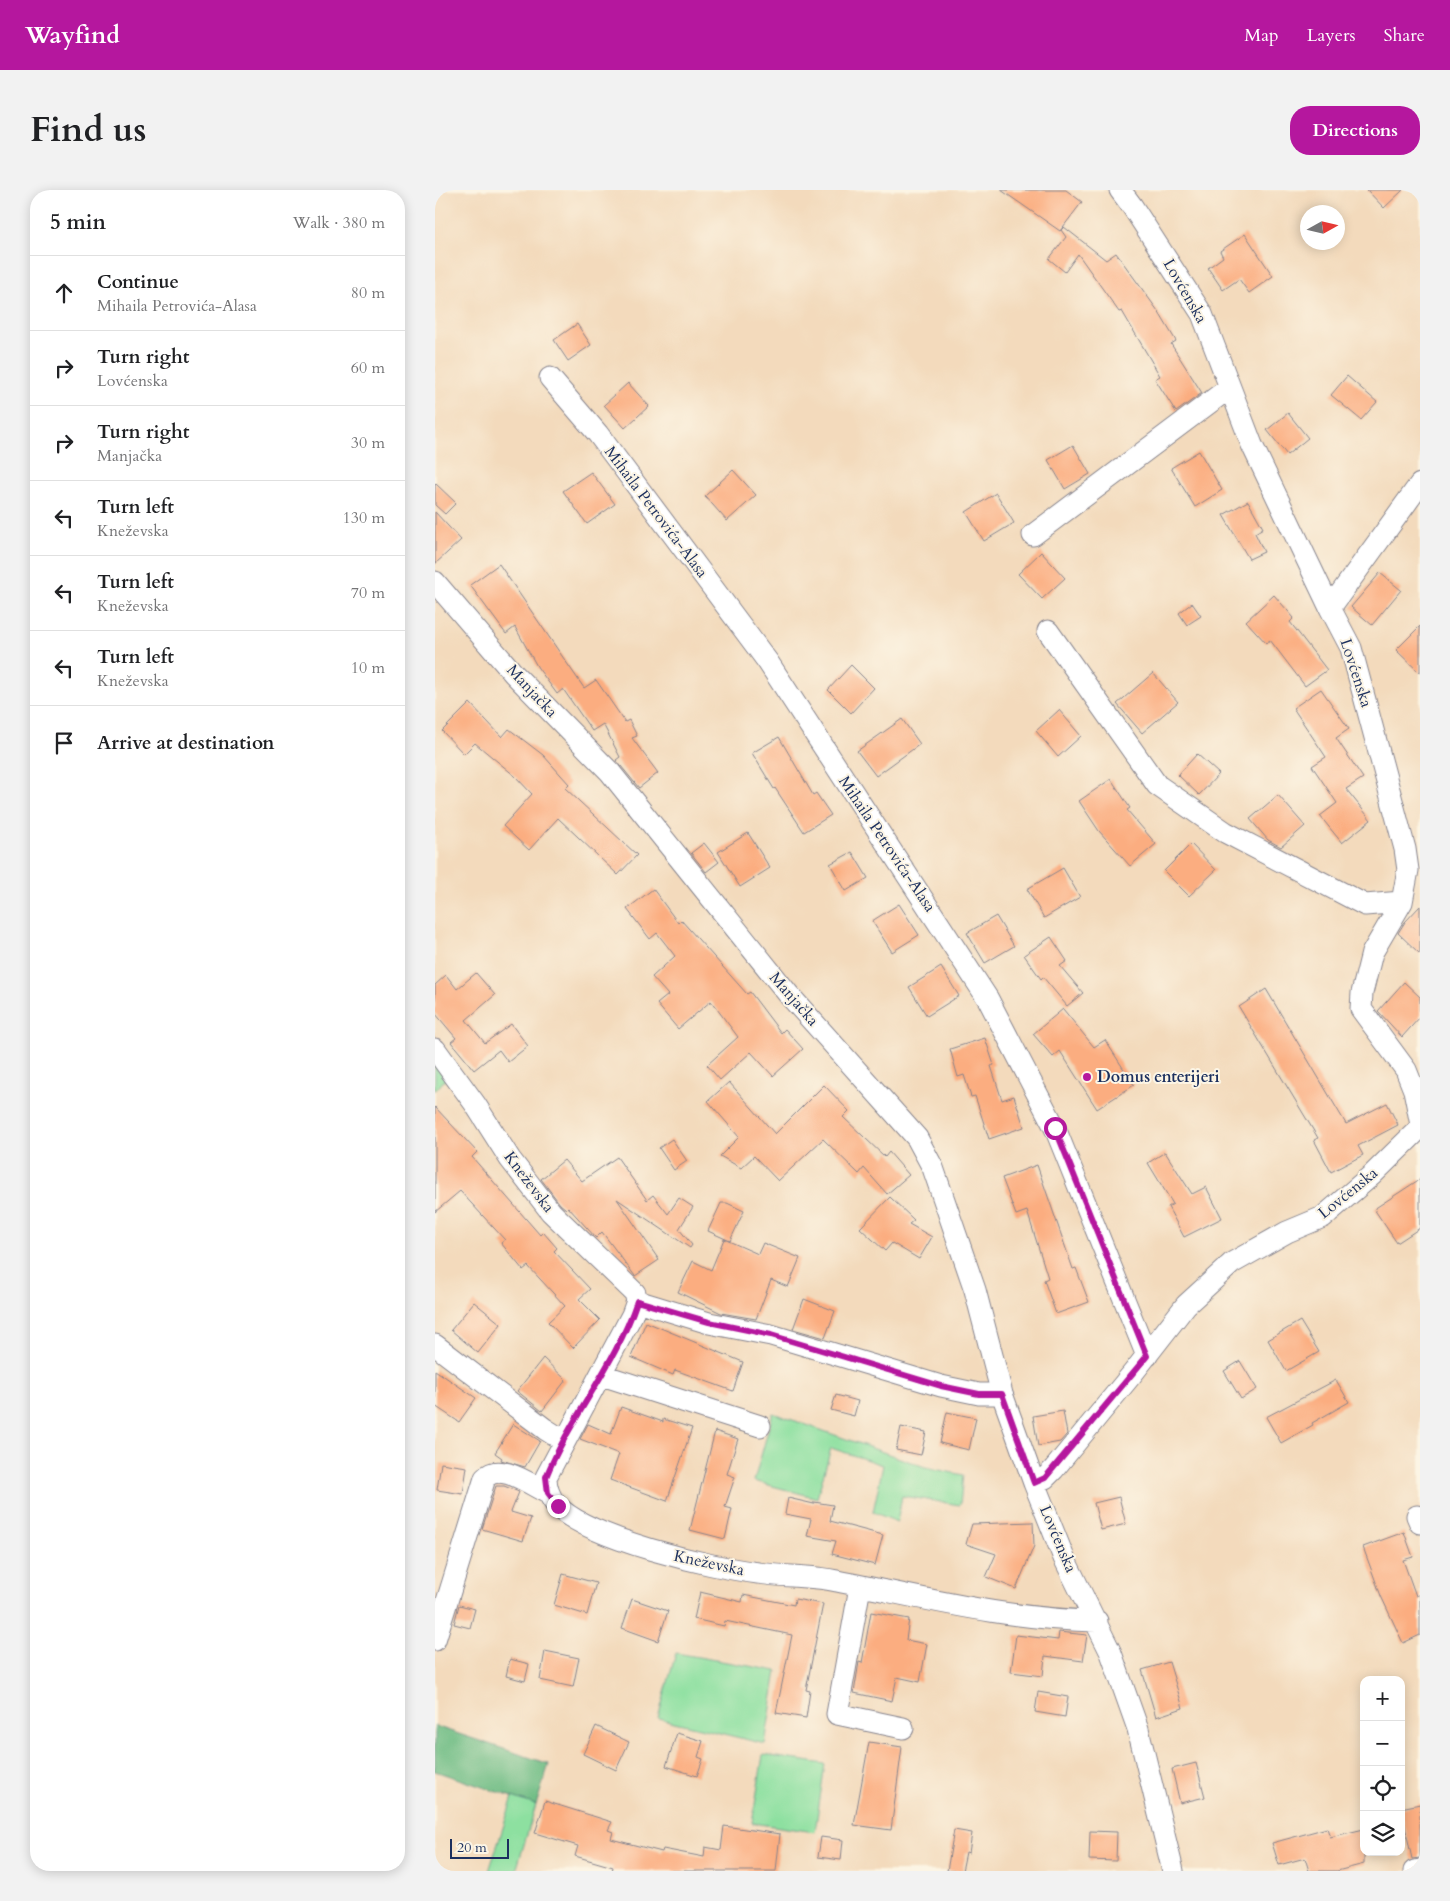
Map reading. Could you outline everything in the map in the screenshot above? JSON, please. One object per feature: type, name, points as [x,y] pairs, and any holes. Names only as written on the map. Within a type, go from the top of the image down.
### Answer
[{"type":"street","name":"Lovćenska","points":[[1119,190],[1133,206],[1202,314],[1252,445],[1351,648],[1409,870],[1402,902],[1372,953],[1362,993],[1361,1009],[1406,1070],[1414,1090],[1420,1120]]},
{"type":"street","name":"Mihaila Petrovića-Alasa","points":[[550,378],[598,434],[768,662],[988,999],[1055,1128],[1147,1356]]},
{"type":"street","points":[[1033,535],[1229,388]]},
{"type":"street","points":[[1330,608],[1420,484]]},
{"type":"street","name":"Manjačka","points":[[435,582],[515,674],[610,772],[789,995],[917,1138],[933,1168],[975,1290],[1002,1394],[1034,1483]]},
{"type":"street","points":[[1048,630],[1157,785],[1225,832],[1365,905],[1402,902]]},
{"type":"street","name":"Kneževska","points":[[435,1048],[475,1104],[510,1159],[551,1212],[632,1287],[637,1301]]},
{"type":"street","name":"Lovćenska","points":[[1173,1871],[1138,1729],[1111,1652],[1064,1558],[1034,1483],[1054,1469],[1147,1356],[1186,1305],[1232,1263],[1287,1232],[1323,1217],[1372,1175],[1420,1128]]},
{"type":"street","points":[[548,1493],[546,1477],[564,1441],[602,1375],[632,1316],[637,1301],[709,1322],[771,1335],[941,1386],[979,1394],[1002,1394]]},
{"type":"street","points":[[435,1345],[545,1429],[564,1441]]},
{"type":"street","points":[[602,1375],[760,1426]]},
{"type":"street","points":[[435,1640],[485,1478],[489,1474],[502,1472],[548,1493]]},
{"type":"street","name":"Kneževska","points":[[548,1493],[558,1506],[585,1523],[639,1545],[678,1557],[759,1574],[813,1577],[993,1613],[1060,1620],[1097,1621]]},
{"type":"street","points":[[860,1587],[837,1714],[903,1728]]},
{"type":"street","points":[[1414,1871],[1420,1870]]},
{"type":"green space","points":[[435,1058],[448,1076],[435,1091]]},
{"type":"green space","points":[[773,1413],[925,1467],[963,1475],[960,1505],[902,1496],[897,1522],[873,1512],[883,1465],[831,1448],[817,1498],[754,1481]]},
{"type":"green space","points":[[676,1653],[777,1671],[765,1744],[658,1718]]},
{"type":"green space","points":[[435,1726],[549,1764],[536,1805],[435,1771]]},
{"type":"green space","points":[[763,1755],[825,1764],[815,1832],[752,1823]]},
{"type":"green space","points":[[513,1797],[536,1805],[516,1871],[489,1871]]},
{"type":"building","points":[[1001,190],[1066,190],[1082,202],[1060,231]]},
{"type":"building","points":[[1367,190],[1403,190],[1384,208]]},
{"type":"building","points":[[1064,227],[1106,260],[1116,253],[1158,311],[1176,341],[1171,344],[1202,393],[1176,412],[1155,379],[1160,376],[1122,311],[1119,312],[1078,254],[1065,272],[1049,259],[1066,237],[1061,230]]},
{"type":"building","points":[[1245,234],[1273,276],[1249,293],[1239,279],[1223,290],[1208,268],[1223,257],[1220,251]]},
{"type":"building","points":[[577,324],[591,345],[568,361],[554,340]]},
{"type":"building","points":[[1347,376],[1377,402],[1361,420],[1331,395]]},
{"type":"building","points":[[628,383],[649,406],[625,428],[604,405]]},
{"type":"building","points":[[1288,413],[1308,438],[1287,455],[1267,430]]},
{"type":"building","points":[[1073,445],[1090,474],[1065,489],[1048,460]]},
{"type":"building","points":[[1199,451],[1222,490],[1195,507],[1171,468]]},
{"type":"building","points":[[733,470],[756,495],[727,521],[705,496]]},
{"type":"building","points":[[591,472],[615,504],[587,524],[563,491]]},
{"type":"building","points":[[435,483],[456,503],[445,514],[435,505]]},
{"type":"building","points":[[996,493],[1014,523],[984,541],[966,512]]},
{"type":"building","points":[[1248,501],[1263,528],[1255,533],[1264,552],[1249,559],[1223,515]]},
{"type":"building","points":[[435,512],[461,540],[435,564]]},
{"type":"building","points":[[1041,552],[1065,578],[1042,599],[1018,574]]},
{"type":"building","points":[[499,564],[584,688],[596,680],[625,722],[629,720],[637,736],[632,738],[658,773],[639,788],[616,760],[620,757],[603,724],[592,731],[563,689],[557,694],[538,668],[515,627],[506,634],[470,585]]},
{"type":"building","points":[[1380,573],[1401,590],[1372,625],[1351,607]]},
{"type":"building","points":[[1274,595],[1294,618],[1290,622],[1327,670],[1305,686],[1270,640],[1266,643],[1246,621]]},
{"type":"building","points":[[1192,603],[1201,616],[1187,625],[1179,613]]},
{"type":"building","points":[[1420,626],[1420,673],[1396,650]]},
{"type":"building","points":[[851,665],[874,688],[851,713],[828,690]]},
{"type":"building","points":[[1153,673],[1178,702],[1142,733],[1117,704]]},
{"type":"building","points":[[1321,689],[1349,729],[1336,738],[1363,778],[1346,789],[1371,820],[1342,843],[1320,816],[1337,803],[1312,766],[1326,757],[1293,708]]},
{"type":"building","points":[[470,703],[502,737],[509,729],[543,755],[569,784],[565,788],[637,855],[618,875],[558,818],[529,850],[503,826],[532,794],[515,776],[475,743],[464,754],[442,731]]},
{"type":"building","points":[[1059,710],[1081,736],[1058,757],[1036,731]]},
{"type":"building","points":[[902,719],[920,744],[876,776],[857,751]]},
{"type":"building","points":[[779,737],[813,795],[816,793],[831,815],[804,832],[752,753]]},
{"type":"building","points":[[1197,754],[1219,774],[1199,795],[1178,775]]},
{"type":"building","points":[[1111,779],[1130,808],[1127,810],[1156,844],[1130,866],[1099,831],[1079,801]]},
{"type":"building","points":[[1278,795],[1305,826],[1281,847],[1268,840],[1250,819]]},
{"type":"building","points":[[748,833],[770,868],[740,887],[718,852]]},
{"type":"building","points":[[704,843],[719,862],[706,872],[691,853]]},
{"type":"building","points":[[1191,844],[1216,870],[1189,896],[1164,871]]},
{"type":"building","points":[[852,852],[868,878],[846,891],[830,864]]},
{"type":"building","points":[[1063,868],[1080,897],[1044,918],[1027,889]]},
{"type":"building","points":[[653,889],[678,923],[681,920],[747,994],[750,992],[781,1033],[785,1029],[803,1049],[773,1076],[751,1052],[720,1080],[707,1065],[738,1037],[711,1001],[678,1029],[657,1004],[668,995],[652,977],[675,956],[657,933],[650,939],[627,909]]},
{"type":"building","points":[[899,904],[919,935],[892,952],[872,921]]},
{"type":"building","points":[[1420,906],[1420,954],[1398,933],[1405,922]]},
{"type":"building","points":[[996,916],[1014,946],[985,963],[967,933]]},
{"type":"building","points":[[1051,937],[1067,961],[1060,966],[1083,993],[1067,1006],[1043,977],[1041,979],[1024,955]]},
{"type":"building","points":[[941,967],[959,996],[927,1016],[909,987]]},
{"type":"building","points":[[476,973],[495,995],[466,1020],[485,1043],[511,1024],[528,1046],[508,1062],[499,1050],[474,1070],[451,1042],[456,1038],[435,1013],[435,985],[446,975],[457,989]]},
{"type":"building","points":[[1404,982],[1420,997],[1420,1017],[1402,1037],[1378,1011]]},
{"type":"building","points":[[1266,989],[1346,1124],[1387,1103],[1398,1125],[1358,1146],[1363,1155],[1331,1172],[1314,1140],[1318,1138],[1239,1007]]},
{"type":"building","points":[[1063,1009],[1094,1047],[1105,1040],[1134,1085],[1097,1109],[1060,1051],[1053,1057],[1033,1034]]},
{"type":"building","points":[[985,1038],[994,1065],[991,1066],[1002,1100],[1014,1096],[1024,1127],[989,1139],[975,1096],[971,1097],[964,1075],[958,1077],[950,1049]]},
{"type":"building","points":[[729,1082],[775,1134],[824,1085],[849,1111],[843,1117],[885,1157],[889,1152],[909,1175],[887,1194],[864,1168],[859,1174],[823,1139],[778,1181],[754,1156],[741,1168],[720,1156],[739,1137],[708,1101]]},
{"type":"building","points":[[435,1107],[477,1152],[472,1157],[540,1235],[543,1232],[557,1248],[554,1251],[590,1289],[579,1299],[600,1320],[573,1348],[548,1322],[565,1306],[528,1266],[523,1270],[501,1243],[505,1240],[460,1191],[435,1212]]},
{"type":"building","points":[[672,1139],[687,1161],[674,1170],[659,1148]]},
{"type":"building","points":[[1165,1152],[1192,1194],[1206,1187],[1222,1218],[1184,1237],[1168,1207],[1173,1204],[1148,1163]]},
{"type":"building","points":[[617,1157],[647,1200],[653,1195],[668,1214],[679,1198],[693,1207],[679,1229],[692,1245],[690,1248],[617,1199],[659,1260],[635,1276],[602,1232],[596,1238],[568,1207],[566,1209],[560,1204],[541,1179],[564,1160],[582,1181]]},
{"type":"building","points":[[1037,1165],[1073,1269],[1076,1268],[1089,1302],[1056,1314],[1044,1280],[1048,1278],[1027,1211],[1016,1215],[1002,1178]]},
{"type":"building","points":[[1420,1179],[1420,1228],[1397,1243],[1374,1209]]},
{"type":"building","points":[[890,1197],[914,1220],[909,1224],[932,1237],[919,1259],[892,1243],[885,1251],[860,1228]]},
{"type":"building","points":[[721,1203],[727,1203],[744,1211],[730,1241],[708,1231]]},
{"type":"building","points":[[724,1239],[758,1254],[763,1243],[800,1258],[788,1287],[771,1280],[756,1319],[721,1313],[678,1292],[693,1261],[711,1270]]},
{"type":"building","points":[[804,1299],[835,1311],[825,1338],[793,1329]]},
{"type":"building","points":[[474,1302],[501,1324],[478,1353],[451,1330]]},
{"type":"building","points":[[1300,1321],[1319,1352],[1286,1371],[1268,1340]]},
{"type":"building","points":[[646,1322],[743,1362],[733,1391],[675,1370],[673,1375],[631,1357]]},
{"type":"building","points":[[543,1358],[566,1380],[542,1411],[517,1391]]},
{"type":"building","points":[[1240,1361],[1257,1389],[1241,1399],[1224,1371]]},
{"type":"building","points":[[435,1370],[476,1398],[459,1422],[435,1406]]},
{"type":"building","points":[[1336,1380],[1349,1402],[1281,1443],[1266,1417]]},
{"type":"building","points":[[836,1395],[858,1401],[854,1416],[831,1410]]},
{"type":"building","points":[[621,1407],[663,1422],[663,1419],[692,1428],[667,1501],[610,1480],[619,1454],[580,1439],[588,1424],[611,1434]]},
{"type":"building","points":[[1063,1411],[1067,1434],[1060,1442],[1038,1446],[1033,1416]]},
{"type":"building","points":[[947,1412],[976,1418],[969,1450],[940,1443]]},
{"type":"building","points":[[513,1424],[540,1441],[525,1467],[501,1460],[502,1458],[495,1453]]},
{"type":"building","points":[[901,1427],[926,1432],[921,1455],[896,1450]]},
{"type":"building","points":[[715,1431],[738,1439],[727,1474],[735,1477],[725,1507],[732,1509],[725,1539],[690,1530]]},
{"type":"building","points":[[441,1463],[467,1467],[463,1494],[437,1490]]},
{"type":"building","points":[[496,1486],[504,1486],[519,1492],[511,1512],[531,1518],[523,1541],[482,1529]]},
{"type":"building","points":[[1119,1497],[1126,1524],[1101,1530],[1094,1503]]},
{"type":"building","points":[[788,1498],[814,1504],[814,1502],[833,1505],[830,1521],[883,1535],[875,1565],[832,1554],[836,1541],[807,1536],[811,1519],[785,1514]]},
{"type":"building","points":[[1033,1522],[1034,1546],[1016,1589],[986,1577],[996,1554],[966,1544],[972,1524]]},
{"type":"building","points":[[1404,1532],[1413,1557],[1403,1560],[1416,1596],[1420,1594],[1420,1635],[1403,1643],[1381,1596],[1363,1547]]},
{"type":"building","points":[[563,1574],[596,1583],[587,1615],[554,1605]]},
{"type":"building","points":[[700,1592],[742,1602],[743,1595],[794,1605],[795,1599],[823,1604],[806,1690],[810,1691],[806,1718],[776,1713],[792,1635],[725,1621],[724,1626],[694,1619]]},
{"type":"building","points":[[632,1599],[668,1611],[658,1641],[622,1628]]},
{"type":"building","points":[[459,1605],[475,1609],[470,1628],[454,1624]]},
{"type":"building","points":[[871,1612],[909,1619],[906,1640],[927,1644],[920,1682],[897,1677],[892,1701],[854,1693],[859,1662],[862,1663]]},
{"type":"building","points":[[1059,1632],[1087,1635],[1083,1661],[1045,1656],[1043,1676],[1011,1672],[1016,1635],[1058,1640]]},
{"type":"building","points":[[545,1651],[579,1658],[573,1687],[540,1680]]},
{"type":"building","points":[[510,1659],[529,1664],[525,1681],[506,1676]]},
{"type":"building","points":[[1169,1662],[1183,1708],[1156,1717],[1142,1670]]},
{"type":"building","points":[[1038,1692],[1068,1697],[1065,1717],[1035,1712]]},
{"type":"building","points":[[596,1726],[629,1742],[616,1770],[583,1754]]},
{"type":"building","points":[[677,1733],[703,1741],[698,1757],[703,1759],[697,1776],[666,1766]]},
{"type":"building","points":[[869,1742],[902,1747],[891,1830],[854,1825]]},
{"type":"building","points":[[1196,1763],[1205,1797],[1180,1803],[1172,1769]]},
{"type":"building","points":[[545,1801],[612,1822],[608,1830],[613,1832],[611,1839],[662,1852],[663,1849],[704,1857],[705,1847],[721,1850],[724,1826],[780,1834],[776,1871],[612,1871],[613,1867],[575,1856],[578,1846],[535,1833]]},
{"type":"building","points":[[1420,1804],[1420,1858],[1412,1859],[1405,1827],[1405,1807]]},
{"type":"building","points":[[1327,1828],[1330,1837],[1360,1830],[1360,1856],[1364,1856],[1364,1864],[1337,1871],[1309,1871],[1305,1858],[1279,1865],[1272,1843]]},
{"type":"building","points":[[954,1830],[972,1833],[969,1853],[966,1852],[962,1871],[947,1871]]},
{"type":"building","points":[[1090,1831],[1117,1832],[1116,1861],[1089,1860]]},
{"type":"building","points":[[821,1837],[843,1840],[841,1860],[818,1857]]},
{"type":"place","name":"Domus enterijeri","points":[[1087,1077]]},
{"type":"route","points":[[558,1506],[548,1493],[546,1477],[564,1441],[602,1375],[632,1316],[637,1301],[740,1330],[771,1335],[941,1386],[979,1394],[1002,1394],[1034,1483],[1045,1478],[1147,1356],[1055,1128]]}]
